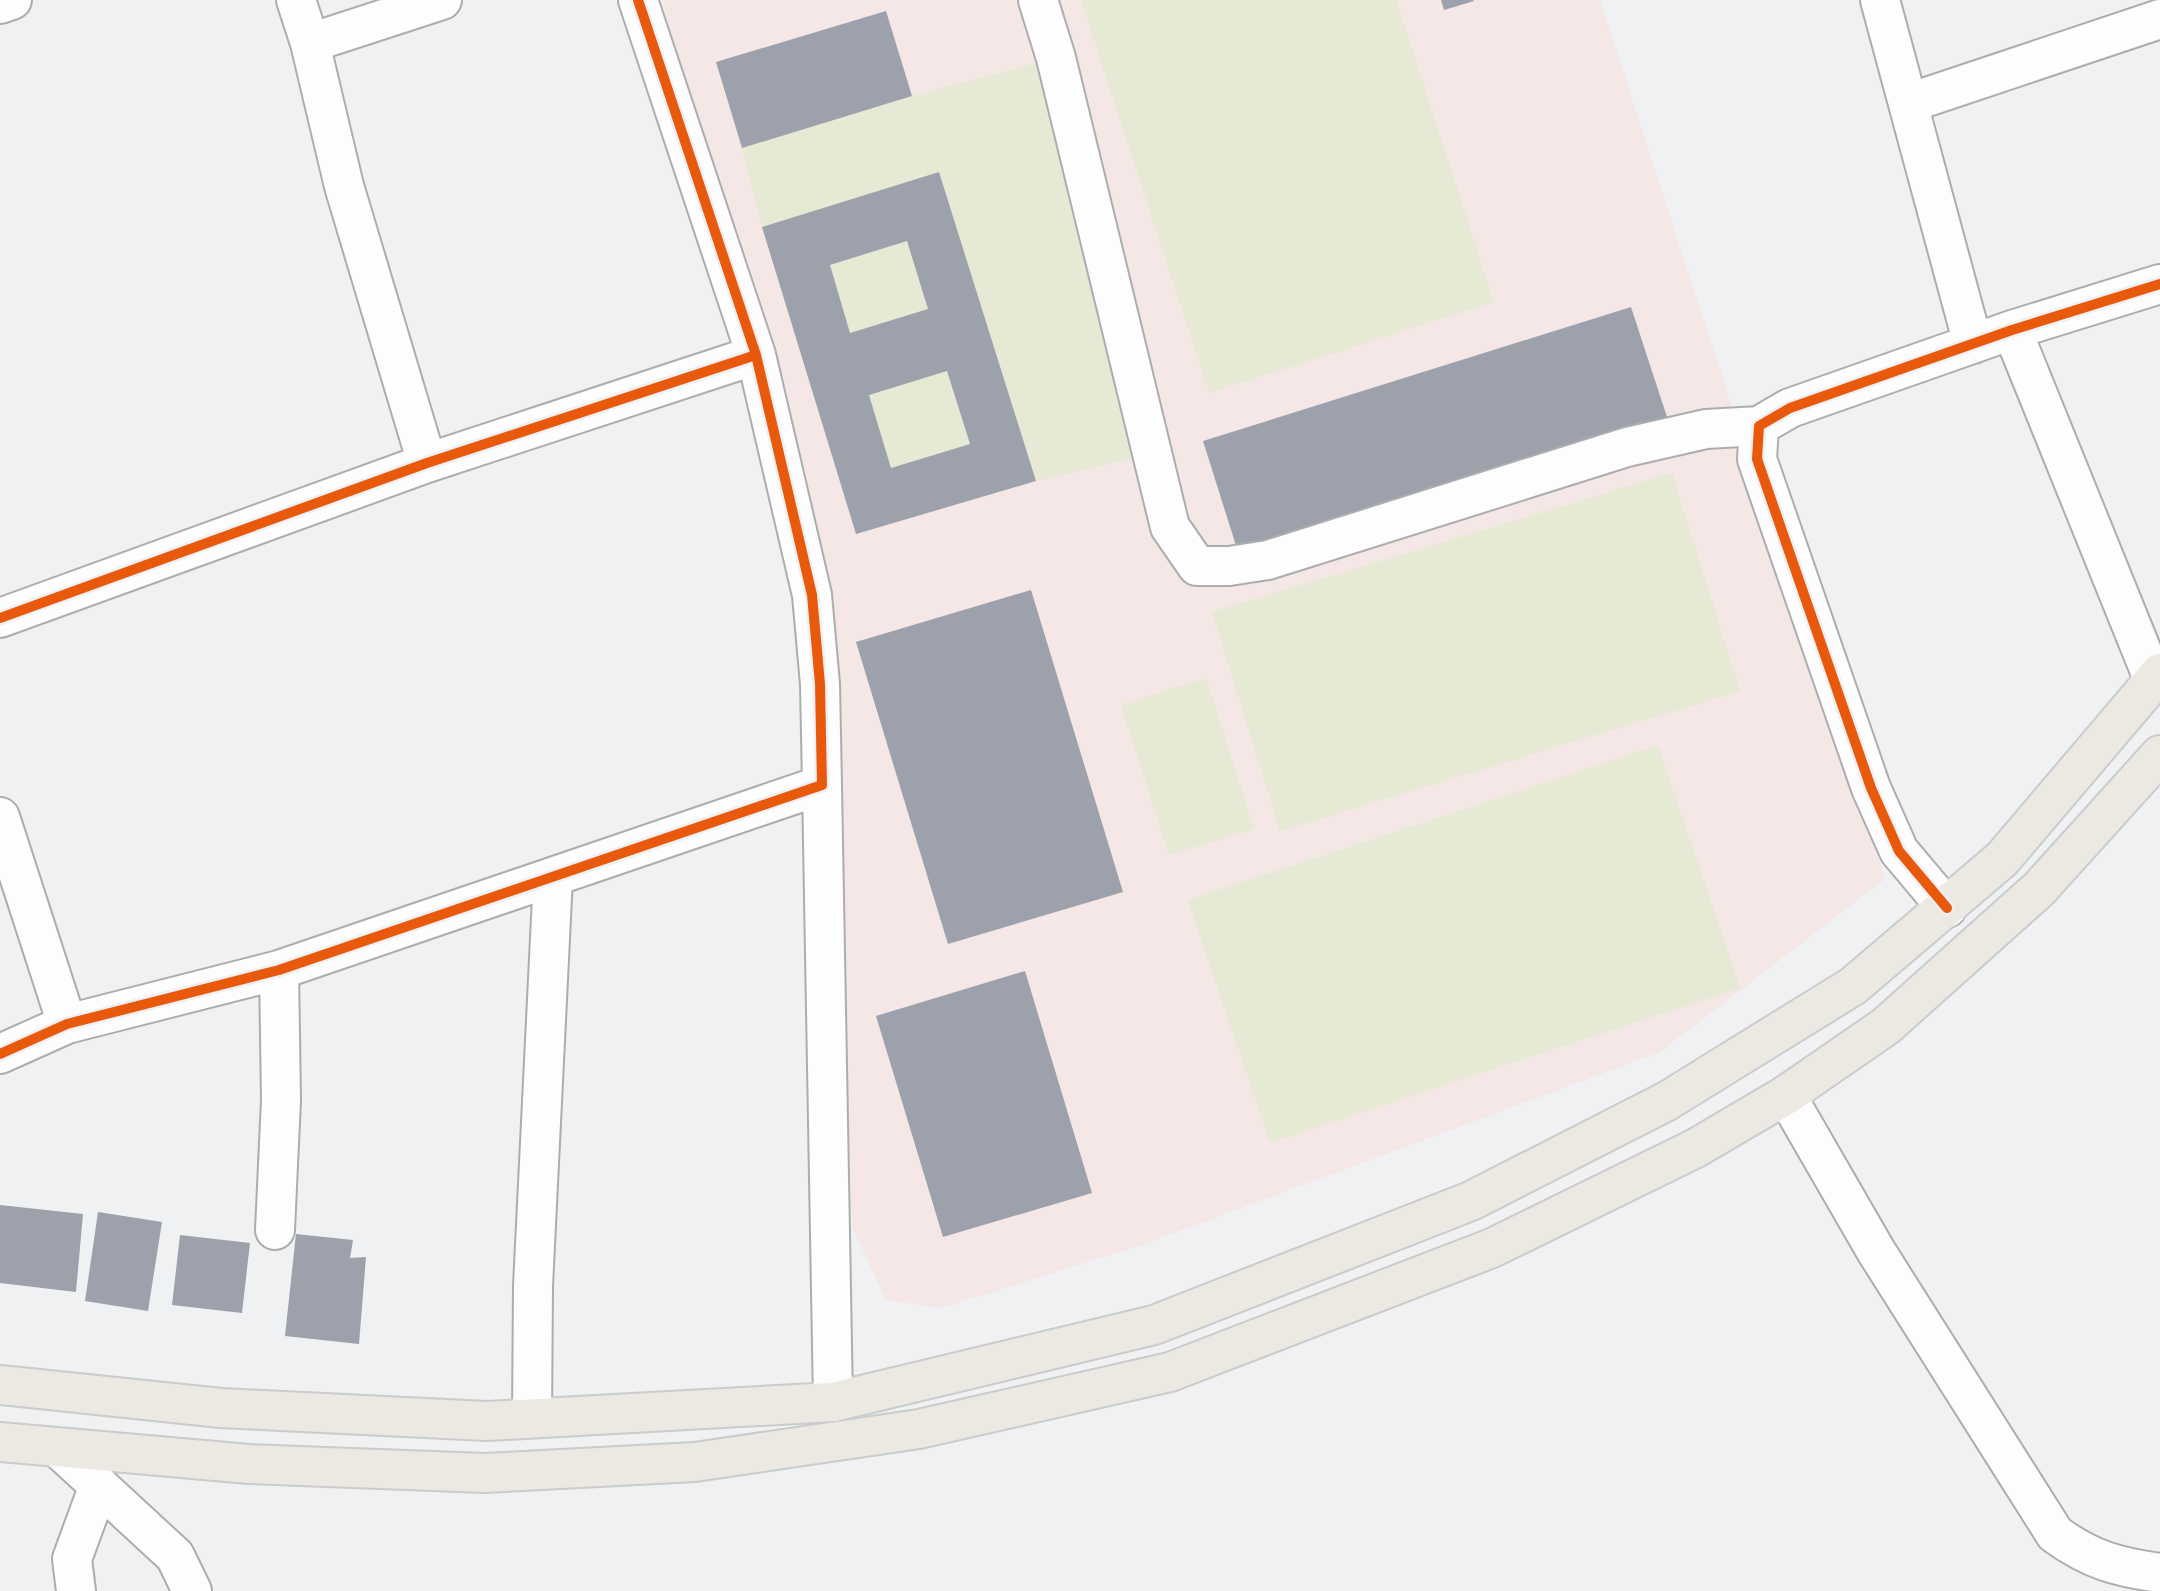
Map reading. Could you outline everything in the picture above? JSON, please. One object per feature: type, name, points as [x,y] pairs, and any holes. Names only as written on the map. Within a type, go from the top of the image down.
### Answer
[{"type":"main road","points":[[0,1385],[221,1408],[486,1421],[833,1402],[1154,1325],[1471,1201],[1690,1087],[1853,986],[2002,859],[2157,677]]},
{"type":"main road","points":[[0,1442],[249,1464],[485,1473],[695,1462],[919,1429],[1170,1372],[1492,1248],[1696,1148],[1786,1095],[1885,1026],[2029,898],[2158,763]]},
{"type":"main road","points":[[688,1409],[695,1462]]},
{"type":"street","points":[[0,4],[12,0]]},
{"type":"street","points":[[296,0],[310,43],[344,186],[427,463]]},
{"type":"street","points":[[310,43],[442,0]]},
{"type":"street","points":[[638,0],[756,355],[812,595],[820,684],[833,1402]]},
{"type":"street","points":[[1038,0],[1062,84],[1170,527],[1197,566],[1229,566],[1268,560],[1627,447],[1706,429],[1759,426],[1790,408],[2012,330],[2160,284]]},
{"type":"street","points":[[1880,0],[1973,344]]},
{"type":"street","points":[[1909,103],[2160,19]]},
{"type":"street","points":[[2012,330],[2157,677]]},
{"type":"street","points":[[0,618],[427,463],[756,355]]},
{"type":"street","points":[[1759,426],[1757,459],[1871,788],[1899,851],[1947,908]]},
{"type":"street","points":[[0,1054],[67,1024],[279,970],[822,785]]},
{"type":"street","points":[[0,817],[67,1024]]},
{"type":"street","points":[[532,1418],[533,1286],[553,877]]},
{"type":"street","points":[[275,1230],[281,1100],[279,970]]},
{"type":"street","points":[[1786,1095],[1876,1251],[2055,1534],[2084,1555],[2120,1567],[2160,1573]]},
{"type":"street","points":[[58,1448],[98,1488],[218,1591]]},
{"type":"street","points":[[76,1591],[72,1559],[98,1488]]},
{"type":"street","points":[[175,1556],[192,1591]]},
{"type":"shaded area","points":[[662,0],[1600,0],[1885,879],[1660,1052],[1139,1246],[941,1308],[886,1300],[852,1227],[827,600]]},
{"type":"green space","points":[[1081,0],[1396,0],[1494,302],[1209,393]]},
{"type":"green space","points":[[1056,58],[1154,453],[1036,481],[939,172],[762,227],[742,148],[912,96]]},
{"type":"green space","points":[[907,241],[928,309],[850,333],[830,265]]},
{"type":"green space","points":[[947,371],[970,444],[891,468],[869,395]]},
{"type":"green space","points":[[1672,473],[1740,691],[1280,831],[1212,612]]},
{"type":"green space","points":[[1206,678],[1254,829],[1169,855],[1121,705]]},
{"type":"green space","points":[[1658,745],[1740,988],[1270,1143],[1188,900]]},
{"type":"building","points":[[1441,0],[1473,0],[1474,1],[1444,10]]},
{"type":"building","points":[[886,11],[912,96],[742,148],[716,62]]},
{"type":"building","points":[[939,172],[1036,481],[856,534],[762,227]],"holes":[[[907,241],[928,309],[850,333],[830,265]],[[947,371],[970,444],[891,468],[869,395]]]},
{"type":"building","points":[[1631,307],[1667,417],[1238,552],[1203,441]]},
{"type":"building","points":[[1031,590],[1123,892],[948,944],[856,642]]},
{"type":"building","points":[[1025,971],[1092,1193],[943,1237],[876,1016]]},
{"type":"building","points":[[0,1205],[83,1214],[76,1292],[0,1283]]},
{"type":"building","points":[[98,1212],[162,1222],[148,1311],[85,1301]]},
{"type":"building","points":[[296,1234],[353,1240],[350,1258],[366,1257],[359,1344],[285,1336]]},
{"type":"building","points":[[180,1235],[250,1243],[242,1313],[172,1305]]},
{"type":"cycle path","points":[[0,1054],[67,1024],[279,970],[822,785],[820,684],[812,595],[756,355],[638,0]]},
{"type":"cycle path","points":[[1947,908],[1899,851],[1871,788],[1757,459],[1759,426],[1790,408],[2012,330],[2160,284]]},
{"type":"cycle path","points":[[0,618],[427,463],[756,355]]}]
